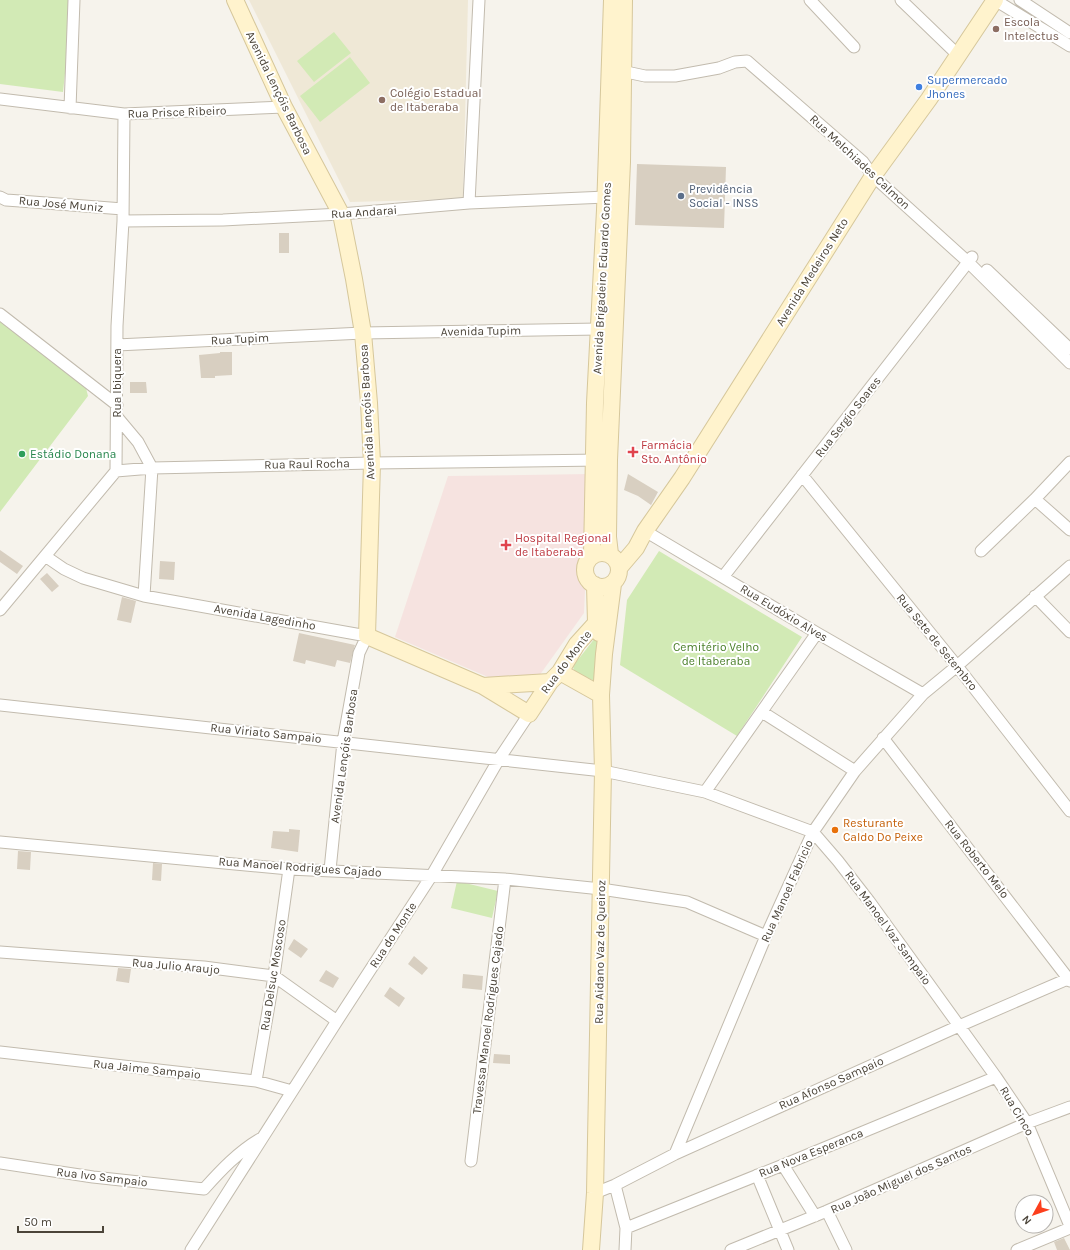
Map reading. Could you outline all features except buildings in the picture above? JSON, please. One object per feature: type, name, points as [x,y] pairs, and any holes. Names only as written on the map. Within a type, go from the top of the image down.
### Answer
[{"type":"street","points":[[70,108],[74,0]]},
{"type":"street","name":"Avenida Lençóis Barbosa","points":[[235,0],[284,108],[341,214],[363,333],[372,463],[367,636],[359,653],[343,742],[330,870]]},
{"type":"street","points":[[469,203],[479,0]]},
{"type":"street","name":"Avenida Brigadeiro Eduardo Gomes","points":[[602,460],[596,403],[599,329],[610,206],[617,70],[617,24],[612,0]]},
{"type":"street","name":"Avenida Brigadeiro Eduardo Gomes","points":[[617,24],[624,0]]},
{"type":"street","points":[[810,0],[854,47]]},
{"type":"street","points":[[901,0],[958,55]]},
{"type":"street","points":[[995,0],[1070,46]]},
{"type":"street","name":"Avenida Medeiros Neto","points":[[614,560],[636,548],[682,478],[874,173],[929,99],[995,0]]},
{"type":"street","points":[[1020,0],[1070,33]]},
{"type":"street","name":"Rua Melchiades Calmon","points":[[617,70],[645,76],[675,76],[719,68],[735,62],[748,61],[863,162],[1070,350]]},
{"type":"street","name":"Rua Prisce Ribeiro","points":[[0,99],[124,114],[284,108]]},
{"type":"street","name":"Rua Ibiquera","points":[[116,471],[117,345],[123,221],[124,114]]},
{"type":"street","name":"Rua José Muniz","points":[[0,197],[6,200],[123,209]]},
{"type":"street","name":"Rua Andarai","points":[[123,221],[223,220],[341,214],[469,203],[610,206]]},
{"type":"street","name":"Avenida Brigadeiro Eduardo Gomes","points":[[592,556],[600,506],[602,460],[612,404],[610,206]]},
{"type":"street","name":"Rua Melchiades Calmon","points":[[970,259],[1070,363]]},
{"type":"street","name":"Rua Sergio Soares","points":[[723,577],[970,259]]},
{"type":"street","points":[[0,314],[116,404]]},
{"type":"street","name":"Avenida Tupim","points":[[363,333],[599,329]]},
{"type":"street","name":"Rua Tupim","points":[[117,345],[363,333]]},
{"type":"street","points":[[596,403],[612,404]]},
{"type":"street","points":[[117,418],[138,442],[152,468],[144,596]]},
{"type":"street","name":"Rua Raul Rocha","points":[[116,471],[152,468],[372,463],[602,460]]},
{"type":"street","points":[[981,551],[1035,499],[1070,462]]},
{"type":"street","points":[[0,610],[116,471]]},
{"type":"street","name":"Rua Sete de Setembro","points":[[802,476],[957,666],[1070,810]]},
{"type":"street","points":[[1035,499],[1070,530]]},
{"type":"street","name":"Avenida Brigadeiro Eduardo Gomes","points":[[600,506],[614,560]]},
{"type":"street","name":"Rua Eudóxio Alves","points":[[646,531],[923,694]]},
{"type":"street","points":[[602,552],[614,560],[619,574],[617,579],[612,584],[601,587],[590,582],[586,571],[586,565],[592,556],[602,552]]},
{"type":"street","name":"Avenida Lagedinho","points":[[45,556],[64,569],[83,578],[144,596],[367,636],[484,686],[529,714]]},
{"type":"street","name":"Rua Manoel Fabricio","points":[[675,1154],[766,936],[813,832],[855,771],[923,694],[957,666],[1070,566]]},
{"type":"street","name":"Rua Aidano Vaz de Queiroz","points":[[590,1250],[595,1192],[604,771],[601,695],[612,584]]},
{"type":"street","name":"Rua Aidano Vaz de Queiroz","points":[[595,585],[596,623],[604,654]]},
{"type":"street","points":[[1035,596],[1070,632]]},
{"type":"street","name":"Rua do Monte","points":[[191,1250],[432,875],[499,759],[577,644],[596,623]]},
{"type":"street","points":[[705,792],[817,633]]},
{"type":"street","points":[[555,677],[601,695]]},
{"type":"street","name":"Avenida Lagedinho","points":[[484,686],[555,677]]},
{"type":"street","name":"Rua Viriato Sampaio","points":[[0,705],[604,771],[705,792],[813,832]]},
{"type":"street","points":[[762,712],[855,771]]},
{"type":"street","name":"Rua Roberto Melo","points":[[884,738],[1070,979]]},
{"type":"street","name":"Rua Manoel Vaz Sampaio","points":[[813,832],[838,861],[959,1026]]},
{"type":"street","name":"Rua Manoel Rodrigues Cajado","points":[[0,842],[289,869],[505,879],[601,889],[688,902],[766,936]]},
{"type":"street","name":"Rua Delsuc Moscoso","points":[[256,1081],[274,976],[289,869]]},
{"type":"street","name":"Travessa Manoel Rodrigues Cajado","points":[[472,1161],[505,879]]},
{"type":"street","name":"Rua Julio Araujo","points":[[0,952],[204,967],[274,976],[337,1021]]},
{"type":"street","name":"Rua Afonso Sampaio","points":[[595,1192],[615,1185],[675,1154],[959,1026],[1070,979]]},
{"type":"street","name":"Rua Cinco","points":[[959,1026],[1027,1123],[1070,1227]]},
{"type":"street","name":"Rua Jaime Sampaio","points":[[0,1052],[256,1081],[292,1091]]},
{"type":"street","name":"Rua Nova Esperanca","points":[[626,1228],[996,1077]]},
{"type":"street","name":"Rua João Miguel dos Santos","points":[[731,1250],[815,1216],[1027,1123],[1070,1107]]},
{"type":"street","name":"Rua Ivo Sampaio","points":[[0,1163],[93,1177],[204,1189],[240,1153],[264,1137]]},
{"type":"street","points":[[783,1165],[815,1216]]},
{"type":"street","points":[[757,1175],[788,1250]]},
{"type":"street","points":[[615,1185],[626,1228],[625,1250]]},
{"type":"street","points":[[826,1211],[846,1250]]},
{"type":"street","points":[[1017,1250],[1070,1227]]},
{"type":"shaded area","name":"Colégio Estadual de Itaberaba","points":[[249,0],[468,0],[463,199],[350,202]]},
{"type":"shaded area","name":"Hospital Regional de Itaberaba","points":[[590,474],[584,613],[539,676],[495,680],[395,637],[448,476]]},
{"type":"green space","points":[[0,0],[73,0],[63,92],[0,84]]},
{"type":"green space","points":[[334,32],[351,53],[314,82],[297,61]]},
{"type":"green space","points":[[350,57],[370,83],[320,122],[300,96]]},
{"type":"green space","name":"Estádio Donana","points":[[0,319],[85,384],[88,396],[0,512]]},
{"type":"green space","name":"Cemitério Velho de Itaberaba","points":[[659,551],[802,637],[737,736],[620,665],[627,600]]},
{"type":"green space","points":[[595,638],[598,639],[598,683],[574,671],[573,666]]},
{"type":"green space","points":[[457,881],[498,891],[492,918],[451,908]]},
{"type":"place","name":"Escola Intelectus","points":[[996,29]]},
{"type":"place","name":"Supermercado Jhones","points":[[919,87]]},
{"type":"place","name":"Colégio Estadual de Itaberaba","points":[[382,100]]},
{"type":"place","name":"Previdência Social - INSS","points":[[681,196]]},
{"type":"place","name":"Farmácia Sto. Antônio","points":[[633,452]]},
{"type":"place","name":"Estádio Donana","points":[[22,454]]},
{"type":"place","name":"Hospital Regional de Itaberaba","points":[[506,545]]},
{"type":"place","name":"Resturante Caldo Do Peixe","points":[[835,830]]}]
